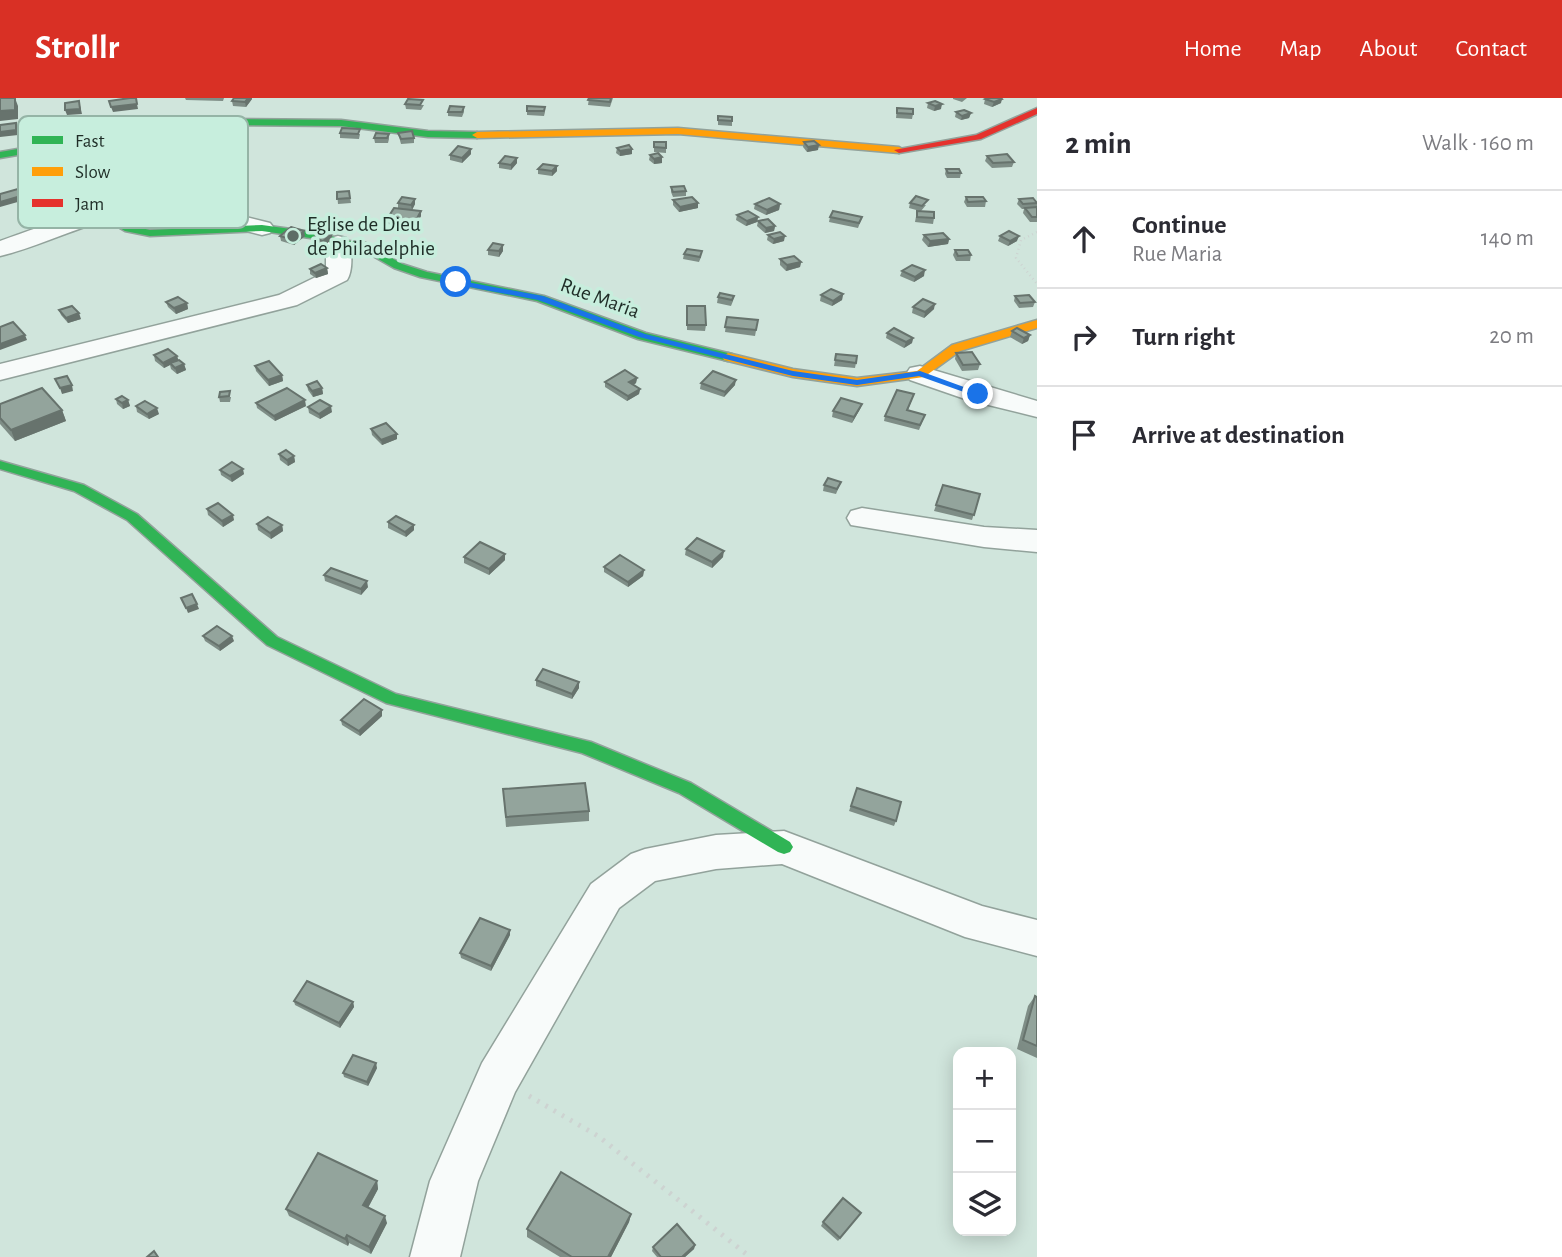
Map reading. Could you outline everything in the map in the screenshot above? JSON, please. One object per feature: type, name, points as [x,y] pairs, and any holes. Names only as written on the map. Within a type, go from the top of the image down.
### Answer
[{"type":"street","points":[[248,121],[341,123],[428,134],[678,131],[898,150],[978,137],[1037,111]]},
{"type":"street","points":[[0,155],[18,152]]},
{"type":"street","points":[[248,224],[262,228]]},
{"type":"street","points":[[0,249],[65,228]]},
{"type":"street","name":"Rue Maria","points":[[262,228],[327,237],[338,243],[362,246],[398,266],[424,275],[540,298],[642,336],[793,373],[857,382],[920,373],[956,348],[1037,324]]},
{"type":"street","points":[[0,372],[288,300],[338,275],[338,243]]},
{"type":"street","points":[[920,373],[978,394],[1037,409]]},
{"type":"street","points":[[0,465],[79,488],[132,517],[272,641],[391,699],[585,747],[685,788],[784,847],[981,924],[1037,938]]},
{"type":"street","points":[[862,518],[984,537],[1037,541]]},
{"type":"street","points":[[435,1257],[454,1181],[498,1079],[605,896],[645,866],[716,852],[784,847]]},
{"type":"path","points":[[1037,232],[1021,240],[1016,258],[1037,284]]},
{"type":"path","points":[[498,1079],[598,1136],[750,1257]]},
{"type":"building","points":[[0,98],[15,98],[15,110],[0,111]]},
{"type":"building","points":[[136,98],[137,104],[111,107],[109,101]]},
{"type":"building","points":[[234,98],[248,98],[245,102],[232,101]]},
{"type":"building","points":[[611,98],[610,102],[588,100]]},
{"type":"building","points":[[408,99],[423,100],[420,105],[405,104]]},
{"type":"building","points":[[985,99],[1002,99],[994,102]]},
{"type":"building","points":[[79,101],[80,109],[65,110],[65,103]]},
{"type":"building","points":[[935,101],[942,104],[935,106],[928,103]]},
{"type":"building","points":[[450,106],[464,107],[462,112],[448,112]]},
{"type":"building","points":[[527,106],[545,107],[544,111],[527,111]]},
{"type":"building","points":[[897,108],[913,109],[913,114],[897,113]]},
{"type":"building","points":[[964,110],[971,113],[962,116],[956,112]]},
{"type":"building","points":[[718,116],[732,117],[732,121],[718,120]]},
{"type":"building","points":[[16,123],[16,130],[0,132],[0,125]]},
{"type":"building","points":[[342,128],[360,129],[358,134],[340,133]]},
{"type":"building","points":[[412,131],[414,138],[401,139],[398,133]]},
{"type":"building","points":[[376,133],[389,134],[387,138],[374,138]]},
{"type":"building","points":[[814,141],[819,145],[808,147],[804,142]]},
{"type":"building","points":[[654,142],[666,142],[666,148],[654,147]]},
{"type":"building","points":[[629,145],[632,149],[620,151],[617,148]]},
{"type":"building","points":[[458,146],[471,149],[462,158],[450,155]]},
{"type":"building","points":[[658,153],[662,157],[654,159],[650,155]]},
{"type":"building","points":[[1007,154],[1014,162],[993,163],[987,156]]},
{"type":"building","points":[[505,156],[517,158],[511,165],[499,163]]},
{"type":"building","points":[[543,164],[557,166],[552,171],[538,169]]},
{"type":"building","points":[[946,169],[959,169],[961,173],[948,173]]},
{"type":"building","points":[[684,186],[686,191],[673,192],[671,187]]},
{"type":"building","points":[[18,189],[18,197],[0,202],[0,194]]},
{"type":"building","points":[[349,191],[350,198],[337,199],[337,192]]},
{"type":"building","points":[[916,196],[928,200],[922,206],[910,203]]},
{"type":"building","points":[[402,197],[415,199],[411,205],[398,203]]},
{"type":"building","points":[[692,197],[698,203],[680,207],[673,200]]},
{"type":"building","points":[[966,197],[983,197],[986,201],[968,202]]},
{"type":"building","points":[[769,198],[780,204],[767,210],[755,204]]},
{"type":"building","points":[[1033,198],[1037,203],[1023,204],[1019,199]]},
{"type":"building","points":[[1037,207],[1037,217],[1032,217],[1025,208]]},
{"type":"building","points":[[394,208],[421,211],[415,222],[387,219]]},
{"type":"building","points":[[748,211],[758,217],[747,221],[737,215]]},
{"type":"building","points":[[833,211],[862,217],[859,223],[830,217]]},
{"type":"building","points":[[917,211],[934,212],[934,218],[917,217]]},
{"type":"building","points":[[768,219],[775,226],[766,228],[758,221]]},
{"type":"building","points":[[291,227],[304,231],[294,240],[280,236]]},
{"type":"building","points":[[321,231],[332,234],[323,241],[313,238]]},
{"type":"building","points":[[1009,231],[1019,236],[1010,241],[1000,236]]},
{"type":"building","points":[[780,232],[785,236],[774,239],[768,235]]},
{"type":"building","points":[[943,233],[949,239],[930,241],[924,235]]},
{"type":"building","points":[[493,243],[503,245],[499,251],[488,250]]},
{"type":"building","points":[[687,249],[702,251],[700,257],[684,254]]},
{"type":"building","points":[[955,250],[968,250],[971,255],[958,256]]},
{"type":"building","points":[[794,256],[801,262],[787,265],[780,259]]},
{"type":"building","points":[[321,264],[327,268],[315,273],[310,269]]},
{"type":"building","points":[[912,265],[925,270],[915,277],[902,271]]},
{"type":"building","points":[[831,289],[843,294],[833,301],[821,295]]},
{"type":"building","points":[[720,293],[734,296],[732,300],[718,297]]},
{"type":"building","points":[[1029,295],[1035,302],[1020,303],[1015,296]]},
{"type":"building","points":[[178,297],[187,303],[174,308],[166,302]]},
{"type":"building","points":[[923,299],[935,304],[925,312],[913,307]]},
{"type":"building","points":[[72,306],[79,313],[66,318],[59,310]]},
{"type":"building","points":[[687,306],[705,306],[706,325],[687,325]]},
{"type":"building","points":[[727,317],[758,320],[756,330],[725,327]]},
{"type":"building","points":[[13,322],[25,335],[0,344],[0,327]]},
{"type":"building","points":[[894,328],[913,338],[906,342],[887,333]]},
{"type":"building","points":[[1017,328],[1030,335],[1024,338],[1012,331]]},
{"type":"building","points":[[168,349],[177,356],[163,363],[154,355]]},
{"type":"building","points":[[972,352],[980,364],[963,365],[956,353]]},
{"type":"building","points":[[836,354],[857,356],[856,363],[835,360]]},
{"type":"building","points":[[179,360],[184,364],[175,368],[170,363]]},
{"type":"building","points":[[269,361],[282,375],[268,380],[255,366]]},
{"type":"building","points":[[625,370],[637,378],[629,382],[640,389],[628,396],[605,382]]},
{"type":"building","points":[[713,371],[736,380],[725,392],[701,383]]},
{"type":"building","points":[[67,376],[72,385],[60,388],[55,379]]},
{"type":"building","points":[[317,381],[322,388],[312,391],[307,385]]},
{"type":"building","points":[[42,388],[62,410],[11,430],[0,418],[0,404]]},
{"type":"building","points":[[287,388],[305,400],[274,416],[256,403]]},
{"type":"building","points":[[897,390],[914,394],[907,410],[925,415],[920,425],[885,416]]},
{"type":"building","points":[[230,391],[229,396],[219,397],[220,392]]},
{"type":"building","points":[[122,396],[128,400],[122,403],[116,399]]},
{"type":"building","points":[[841,398],[862,404],[854,417],[833,411]]},
{"type":"building","points":[[320,400],[331,406],[319,414],[308,407]]},
{"type":"building","points":[[145,401],[157,408],[147,414],[136,406]]},
{"type":"building","points":[[386,423],[397,434],[381,440],[371,429]]},
{"type":"building","points":[[286,450],[294,456],[287,460],[279,454]]},
{"type":"building","points":[[232,462],[243,469],[230,476],[220,470]]},
{"type":"building","points":[[828,478],[841,482],[837,489],[824,485]]},
{"type":"building","points":[[943,485],[980,494],[974,515],[936,505]]},
{"type":"building","points":[[218,503],[233,515],[222,521],[207,509]]},
{"type":"building","points":[[396,516],[414,525],[405,532],[388,522]]},
{"type":"building","points":[[268,517],[282,525],[270,533],[257,524]]},
{"type":"building","points":[[697,538],[724,551],[712,562],[686,549]]},
{"type":"building","points":[[480,542],[505,554],[489,569],[464,557]]},
{"type":"building","points":[[620,555],[644,570],[628,582],[604,567]]},
{"type":"building","points":[[331,568],[367,581],[361,589],[324,575]]},
{"type":"building","points":[[192,594],[197,604],[186,608],[181,598]]},
{"type":"building","points":[[217,626],[232,636],[219,646],[203,636]]},
{"type":"building","points":[[543,669],[579,682],[572,694],[536,680]]},
{"type":"building","points":[[364,699],[382,710],[359,731],[341,720]]},
{"type":"building","points":[[585,783],[589,811],[506,817],[503,789]]},
{"type":"building","points":[[857,788],[901,802],[896,821],[851,806]]},
{"type":"building","points":[[480,918],[510,930],[491,966],[460,953]]},
{"type":"building","points":[[307,981],[353,1002],[339,1023],[294,1001]]},
{"type":"building","points":[[1035,996],[1037,997],[1037,1046],[1023,1040]]},
{"type":"building","points":[[353,1055],[376,1063],[367,1082],[343,1073]]},
{"type":"building","points":[[318,1153],[377,1181],[363,1205],[385,1216],[369,1247],[347,1235],[345,1239],[286,1209]]},
{"type":"building","points":[[561,1172],[631,1214],[608,1257],[572,1257],[527,1229]]},
{"type":"building","points":[[843,1198],[861,1213],[840,1238],[823,1222]]},
{"type":"building","points":[[677,1224],[695,1245],[682,1257],[661,1257],[653,1247]]},
{"type":"building","points":[[154,1251],[158,1257],[147,1257]]},
{"type":"traffic: fast","points":[[248,122],[341,123],[428,134],[477,135]]},
{"type":"traffic: fast","points":[[0,155],[18,152]]},
{"type":"traffic: fast","points":[[127,228],[150,233],[262,228],[327,237],[338,243],[362,245],[398,266],[424,275],[540,298],[642,336],[728,357]]},
{"type":"traffic: fast","points":[[0,465],[79,488],[132,517],[272,641],[392,699],[585,747],[685,788],[784,847]]},
{"type":"traffic: slow","points":[[477,135],[678,131],[899,150]]},
{"type":"traffic: slow","points":[[728,357],[793,373],[857,382],[920,374],[956,348],[1037,324]]},
{"type":"traffic: jam","points":[[899,150],[978,137],[1037,111]]},
{"type":"place","name":"Eglise de Dieu de Philadelphie","points":[[293,236]]},
{"type":"route","points":[[456,282],[540,298],[642,336],[793,373],[857,382],[920,373],[978,394]]}]
